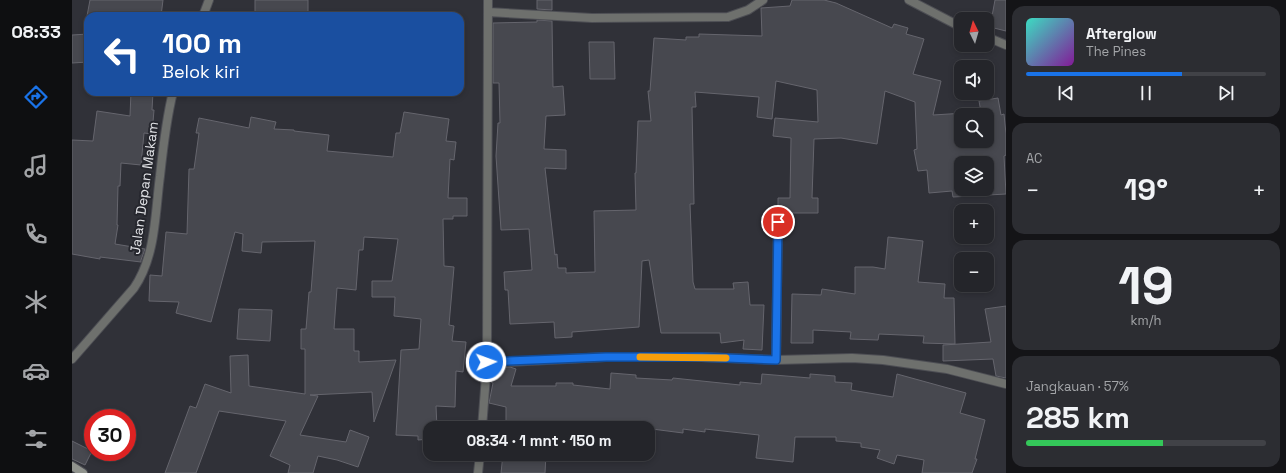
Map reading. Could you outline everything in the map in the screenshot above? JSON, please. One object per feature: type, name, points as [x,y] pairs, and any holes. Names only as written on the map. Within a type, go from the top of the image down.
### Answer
[{"type":"main road","points":[[72,466],[83,473]]},
{"type":"street","points":[[204,12],[209,0]]},
{"type":"street","points":[[482,421],[486,362],[488,0]]},
{"type":"street","points":[[488,12],[592,18],[728,17],[748,10],[763,0]]},
{"type":"street","points":[[909,0],[954,23]]},
{"type":"street","points":[[994,40],[1006,45]]},
{"type":"street","name":"Jalan Depan Makam","points":[[72,358],[134,288],[146,264],[154,230],[166,122],[171,96]]},
{"type":"street","points":[[776,360],[778,222]]},
{"type":"street","points":[[486,362],[606,357],[701,357],[776,360],[852,358],[883,360],[947,369],[1006,384]]},
{"type":"street","points":[[478,473],[479,461]]},
{"type":"building","points":[[90,0],[163,0],[162,12],[88,12]]},
{"type":"building","points":[[255,0],[308,0],[308,12],[255,12]]},
{"type":"building","points":[[537,0],[552,0],[552,10],[537,9]]},
{"type":"building","points":[[792,0],[824,0],[836,3],[892,28],[894,24],[908,28],[906,34],[924,39],[913,74],[941,81],[933,115],[954,114],[954,148],[994,148],[994,108],[980,108],[979,101],[994,100],[994,99],[998,98],[1001,115],[1004,114],[1006,134],[1006,155],[1004,156],[1006,194],[994,195],[994,156],[954,156],[954,196],[971,196],[953,197],[952,191],[929,193],[927,170],[918,171],[914,150],[917,149],[915,102],[885,91],[877,144],[841,138],[814,139],[812,198],[818,198],[818,213],[778,213],[778,198],[790,198],[791,138],[773,136],[775,118],[818,122],[817,90],[776,81],[772,119],[757,117],[759,97],[695,92],[696,107],[692,107],[694,204],[690,204],[693,282],[695,289],[734,289],[733,283],[748,282],[750,305],[764,305],[762,350],[743,349],[744,340],[721,343],[720,333],[661,333],[649,260],[642,261],[639,327],[572,332],[572,337],[555,338],[554,322],[510,324],[508,290],[505,290],[504,272],[532,270],[529,229],[501,230],[496,156],[498,123],[500,123],[499,83],[493,83],[493,23],[537,22],[537,20],[552,21],[553,87],[563,86],[565,115],[546,116],[544,149],[566,150],[566,169],[545,168],[555,255],[557,254],[558,268],[566,268],[566,273],[595,272],[594,211],[636,210],[635,173],[638,121],[651,121],[648,91],[650,91],[654,38],[686,40],[686,37],[699,37],[699,34],[762,36],[761,8],[790,6]]},
{"type":"building","points":[[995,0],[1006,0],[1006,31],[994,28],[994,12],[993,12]]},
{"type":"building","points":[[84,34],[84,62],[72,63],[72,35]]},
{"type":"building","points":[[589,42],[614,42],[615,79],[590,79]]},
{"type":"building","points":[[131,96],[153,96],[152,110],[154,110],[152,134],[144,133],[141,165],[121,163],[120,186],[118,186],[118,225],[115,244],[145,249],[141,262],[100,257],[100,259],[72,254],[72,140],[93,141],[97,111],[130,116]]},
{"type":"building","points":[[404,112],[449,119],[446,141],[456,142],[454,160],[450,159],[448,198],[467,198],[467,216],[453,216],[453,219],[443,219],[444,266],[454,267],[449,325],[454,326],[452,341],[466,342],[463,372],[456,371],[455,407],[436,406],[437,421],[423,421],[423,440],[418,440],[418,436],[396,435],[401,350],[419,349],[421,319],[394,316],[395,297],[372,297],[372,281],[392,281],[398,239],[364,237],[363,250],[359,250],[356,290],[337,288],[334,329],[354,329],[354,351],[359,351],[359,362],[396,360],[374,422],[372,392],[310,395],[318,396],[300,435],[346,442],[350,430],[369,437],[358,467],[318,456],[313,473],[288,473],[290,465],[270,456],[286,421],[219,411],[196,473],[165,473],[190,406],[196,408],[205,384],[231,393],[230,356],[248,355],[249,386],[305,394],[305,349],[301,349],[301,329],[306,329],[309,292],[311,292],[315,241],[262,242],[261,253],[242,251],[243,234],[235,232],[211,322],[176,313],[179,302],[149,301],[150,275],[162,276],[166,232],[187,234],[189,169],[194,169],[199,133],[196,133],[199,118],[249,128],[251,117],[276,122],[274,129],[329,135],[327,151],[393,157],[396,133],[400,133]]},
{"type":"building","points":[[888,237],[923,241],[918,282],[945,284],[944,298],[954,298],[955,344],[923,343],[924,336],[879,334],[878,340],[850,339],[851,332],[813,330],[813,343],[791,343],[792,294],[821,295],[822,289],[855,294],[855,267],[885,269]]},
{"type":"building","points":[[1006,306],[1006,378],[996,376],[993,359],[943,361],[943,345],[991,342],[985,309]]},
{"type":"building","points":[[239,309],[272,310],[270,341],[237,339]]},
{"type":"building","points":[[510,367],[516,369],[511,386],[556,386],[556,383],[573,383],[573,385],[610,389],[611,373],[636,375],[636,378],[672,380],[673,378],[740,385],[740,382],[761,384],[762,374],[810,378],[810,374],[835,376],[835,382],[852,383],[851,390],[893,397],[897,374],[966,393],[960,413],[985,420],[975,459],[977,459],[972,473],[922,473],[924,460],[897,455],[894,464],[877,458],[880,450],[861,447],[861,443],[836,441],[836,437],[795,437],[793,462],[756,458],[759,435],[705,429],[705,432],[683,429],[683,433],[655,429],[655,421],[506,421],[506,407],[489,403],[493,383],[491,380],[494,368]]},
{"type":"building","points":[[72,441],[84,447],[84,461],[87,461],[85,465],[72,459]]},
{"type":"building","points":[[502,461],[546,461],[545,473],[501,473]]},
{"type":"slow traffic","points":[[640,357],[726,358]]},
{"type":"route","points":[[486,362],[606,357],[701,357],[776,360],[778,222]]}]
